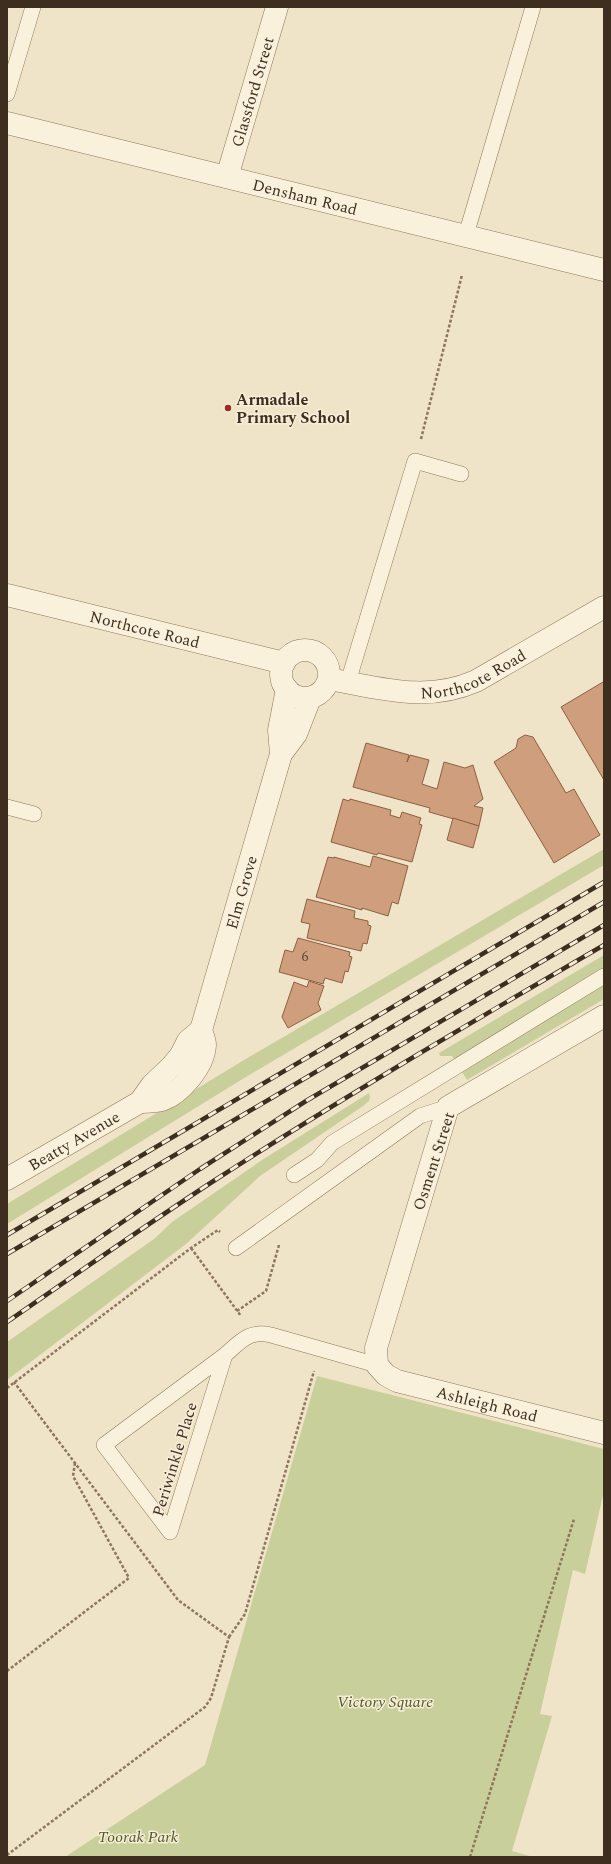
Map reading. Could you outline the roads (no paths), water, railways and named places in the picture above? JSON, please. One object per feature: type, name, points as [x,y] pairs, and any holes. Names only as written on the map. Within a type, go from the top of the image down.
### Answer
[{"type":"street","name":"Glassford Street","points":[[227,177],[277,7]]},
{"type":"street","name":"Densham Road","points":[[7,123],[604,270]]},
{"type":"street","name":"Northcote Road","points":[[7,595],[284,664]]},
{"type":"street","name":"Northcote Road","points":[[339,680],[418,693],[445,692],[461,688],[476,681],[604,607]]},
{"type":"street","points":[[304,649],[313,650],[321,655],[330,670],[339,680],[326,687],[319,694],[310,698],[302,698],[293,695],[282,681],[281,672],[284,664],[288,656],[296,651],[304,649]]},
{"type":"street","name":"Elm Grove","points":[[281,754],[279,730],[287,689]]},
{"type":"street","name":"Elm Grove","points":[[187,1082],[198,1066],[203,1053],[205,1045],[201,1030],[281,754],[296,734],[310,698]]},
{"type":"street","name":"Osment Street","points":[[377,1365],[376,1348],[448,1107],[604,1016]]},
{"type":"street","name":"Beatty Avenue","points":[[7,1179],[140,1102],[152,1085],[181,1055],[188,1041],[201,1030]]},
{"type":"street","name":"Beatty Avenue","points":[[140,1102],[160,1101],[173,1095],[187,1082]]},
{"type":"street","name":"Ashleigh Road","points":[[377,1365],[386,1375],[397,1381],[604,1433]]},
{"type":"lane","points":[[7,94],[33,7]]},
{"type":"lane","points":[[466,235],[533,7]]},
{"type":"lane","points":[[339,680],[415,461],[461,474]]},
{"type":"lane","points":[[7,807],[34,814]]},
{"type":"lane","points":[[294,1175],[317,1160],[332,1142],[604,976]]},
{"type":"lane","points":[[236,1248],[420,1116],[448,1107]]},
{"type":"lane","points":[[317,1160],[332,1180]]},
{"type":"lane","name":"Periwinkle Place","points":[[225,1355],[170,1532],[104,1444],[225,1355],[239,1342],[255,1334],[271,1335],[377,1365]]},
{"type":"railway","points":[[7,1235],[604,882]]},
{"type":"railway","points":[[7,1254],[604,902]]},
{"type":"railway","points":[[7,1301],[200,1169],[306,1101],[604,925]]},
{"type":"railway","points":[[7,1322],[160,1216],[260,1151],[406,1061],[604,945]]},
{"type":"place","name":"Armadale Primary School","points":[[228,408]]},
{"type":"park label","name":"Victory Square","points":[[385,1701]]},
{"type":"park label","name":"Toorak Park","points":[[138,1836]]}]
